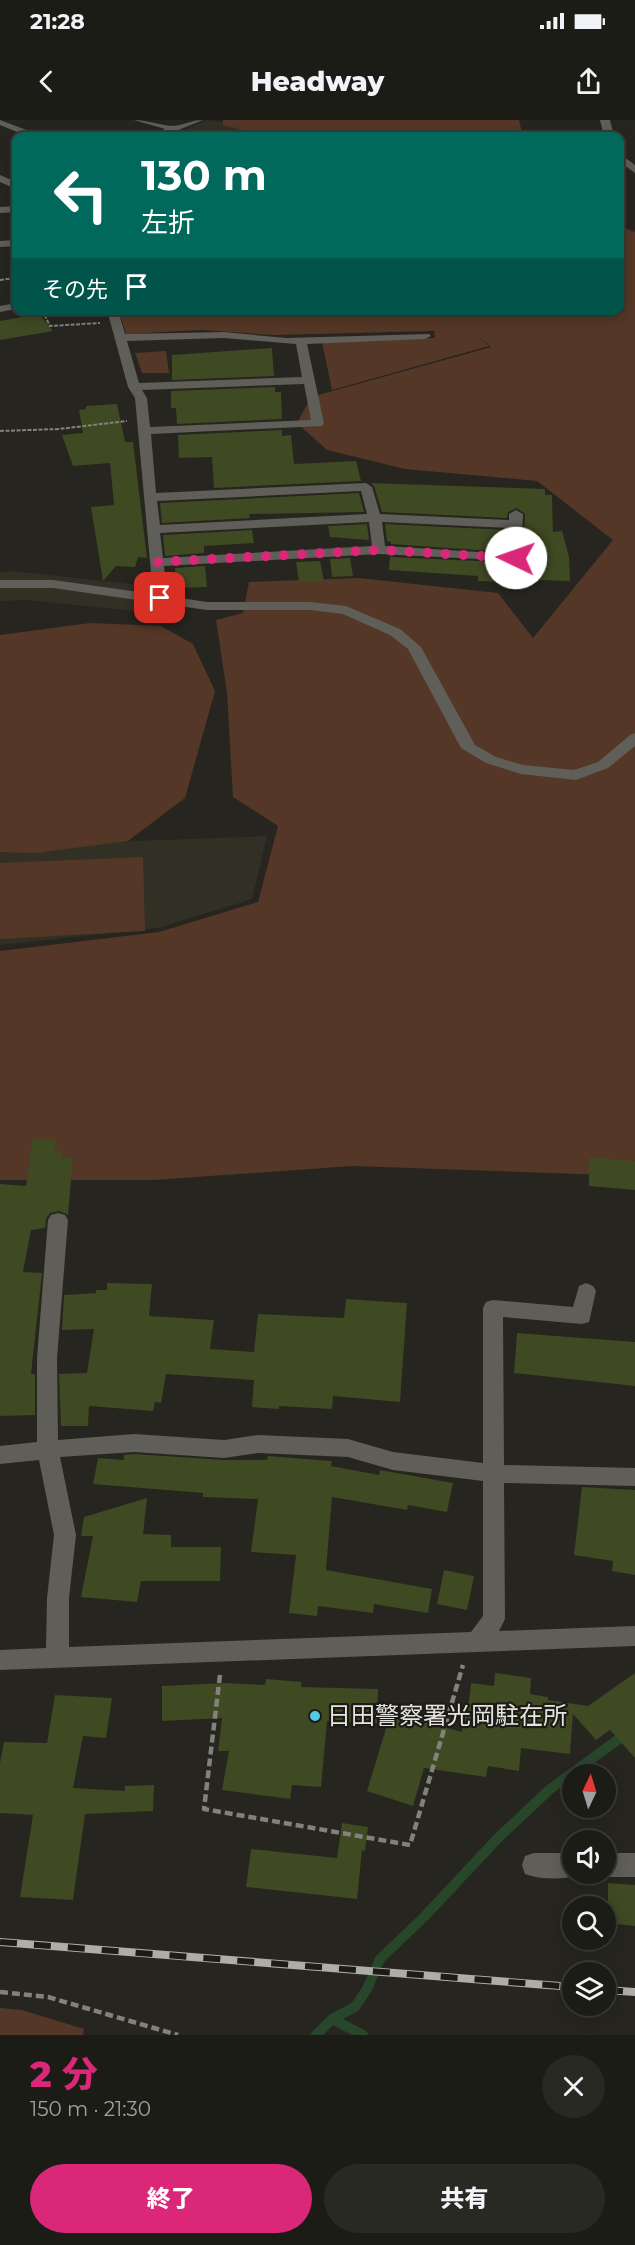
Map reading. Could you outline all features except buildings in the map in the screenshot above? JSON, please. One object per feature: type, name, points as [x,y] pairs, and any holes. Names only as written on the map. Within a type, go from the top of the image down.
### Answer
[{"type":"street","points":[[139,120],[176,129]]},
{"type":"street","points":[[167,132],[198,120]]},
{"type":"street","points":[[0,121],[25,132]]},
{"type":"street","points":[[114,316],[134,387],[141,398],[160,598]]},
{"type":"street","points":[[121,338],[224,335],[301,341],[426,336]]},
{"type":"street","points":[[143,425],[318,423],[301,341]]},
{"type":"street","points":[[134,387],[309,380]]},
{"type":"street","points":[[150,497],[366,487],[375,518],[379,550]]},
{"type":"street","points":[[155,529],[375,518],[516,519],[516,558],[379,550],[158,562]]},
{"type":"street","points":[[0,584],[53,584],[207,606],[310,606],[346,610],[395,632],[414,647],[469,748],[491,760],[521,770],[576,775],[603,765],[635,738]]},
{"type":"street","points":[[57,1659],[58,1598],[65,1535],[48,1450],[47,1358],[58,1220]]},
{"type":"street","points":[[478,1641],[494,1619],[493,1308],[582,1316],[586,1291]]},
{"type":"street","points":[[0,1455],[134,1443],[224,1449],[258,1444],[348,1448],[393,1461],[495,1474],[635,1477]]},
{"type":"street","points":[[0,1660],[635,1636]]},
{"type":"street","points":[[534,1865],[562,1865]]},
{"type":"street","points":[[616,1865],[635,1865]]},
{"type":"path","points":[[44,315],[50,326],[114,316]]},
{"type":"path","points":[[0,431],[143,425]]},
{"type":"path","points":[[221,1667],[204,1809],[410,1845],[464,1661]]},
{"type":"path","points":[[0,1992],[48,1997],[178,2035]]},
{"type":"shaded area","points":[[207,120],[294,132],[179,132]]},
{"type":"shaded area","points":[[223,120],[519,120],[522,132],[247,132],[223,125]]},
{"type":"shaded area","points":[[624,228],[635,232],[635,1176],[353,1166],[154,1180],[0,1180],[0,951],[159,932],[258,902],[278,826],[233,797],[227,693],[216,620],[243,613],[249,582],[359,578],[498,593],[533,638],[613,540],[537,481],[405,469],[327,450],[297,423],[311,397],[491,347],[471,330],[489,346],[332,390],[322,342],[435,338],[434,331],[274,335],[201,330],[126,334],[120,315],[624,315]]},
{"type":"shaded area","points":[[166,351],[169,373],[142,373],[135,353]]},
{"type":"shaded area","points":[[12,571],[149,586],[153,613],[27,600],[0,601],[0,572]]},
{"type":"shaded area","points":[[90,623],[161,626],[193,644],[215,691],[185,798],[128,841],[35,853],[0,852],[0,635]]},
{"type":"shaded area","points":[[267,836],[252,899],[158,928],[0,945],[0,846]]},
{"type":"shaded area","points":[[143,857],[145,931],[0,939],[0,863]]},
{"type":"shaded area","points":[[0,2008],[22,2010],[84,2029],[83,2035],[0,2035]]},
{"type":"waterway","points":[[332,2019],[355,2007],[367,1989],[380,1959],[424,1917],[498,1838],[549,1790],[635,1727]]},
{"type":"waterway","points":[[316,2035],[332,2019]]},
{"type":"waterway","points":[[332,2019],[363,2035]]},
{"type":"railway","points":[[0,1942],[562,1986]]},
{"type":"railway","points":[[616,1991],[635,1992]]},
{"type":"place","name":"日田警察署光岡駐在所","points":[[315,1716]]},
{"type":"route","points":[[160,598],[158,562],[379,550],[516,558]]}]
